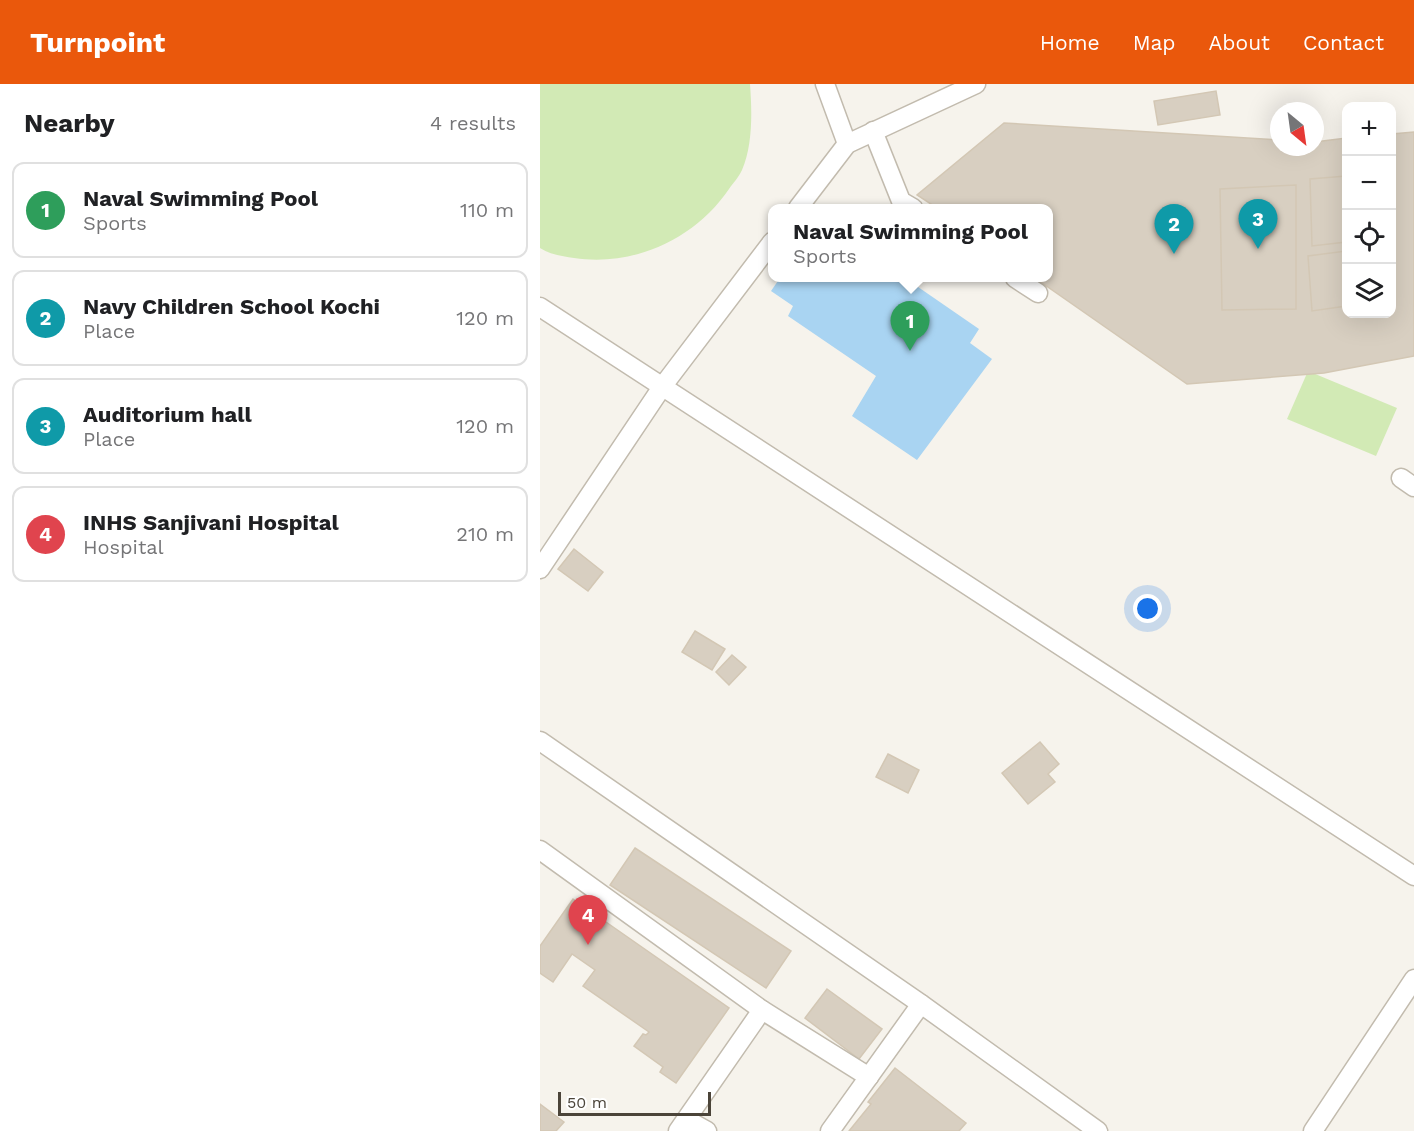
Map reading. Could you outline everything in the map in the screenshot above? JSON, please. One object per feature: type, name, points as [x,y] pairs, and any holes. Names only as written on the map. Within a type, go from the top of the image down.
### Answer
[{"type":"street","points":[[825,84],[847,144]]},
{"type":"street","points":[[801,204],[847,144],[976,84]]},
{"type":"street","points":[[873,131],[902,201],[907,204]]},
{"type":"street","points":[[540,569],[662,387],[768,247]]},
{"type":"street","points":[[1021,282],[1038,293]]},
{"type":"street","points":[[540,307],[1414,876]]},
{"type":"street","points":[[540,741],[921,1004],[1098,1131]]},
{"type":"street","points":[[540,850],[762,1010],[869,1077]]},
{"type":"street","points":[[1313,1131],[1414,979]]},
{"type":"street","points":[[830,1131],[921,1004]]},
{"type":"street","points":[[707,1131],[682,1125],[762,1010]]},
{"type":"green space","points":[[540,84],[750,84],[750,139],[746,160],[738,178],[715,207],[681,235],[661,246],[619,258],[596,260],[548,252],[540,248]]},
{"type":"green space","points":[[1308,371],[1397,408],[1376,456],[1287,419]]},
{"type":"water","points":[[777,282],[911,282],[979,329],[970,343],[992,359],[917,460],[852,416],[876,376],[788,316],[793,306],[771,291]]},
{"type":"building","points":[[1216,91],[1220,115],[1158,125],[1154,101]]},
{"type":"building","points":[[1004,123],[1270,139],[1270,156],[1324,156],[1324,141],[1342,139],[1342,318],[1396,318],[1396,134],[1414,132],[1414,356],[1324,373],[1187,384],[1041,282],[1053,282],[1053,204],[931,204],[917,195]]},
{"type":"building","points":[[1342,176],[1342,242],[1312,246],[1310,179]]},
{"type":"building","points":[[1296,185],[1296,309],[1222,310],[1220,189]]},
{"type":"building","points":[[1342,252],[1342,307],[1312,311],[1308,256]]},
{"type":"building","points":[[574,549],[603,572],[588,591],[558,569]]},
{"type":"building","points":[[695,631],[725,649],[712,670],[682,652]]},
{"type":"building","points":[[732,655],[746,667],[729,685],[716,672]]},
{"type":"building","points":[[1040,742],[1059,764],[1048,774],[1055,782],[1028,804],[1002,773]]},
{"type":"building","points":[[888,754],[919,770],[908,793],[876,777]]},
{"type":"building","points":[[635,848],[791,951],[766,988],[610,885]]},
{"type":"building","points":[[573,899],[729,1008],[676,1083],[660,1072],[663,1067],[634,1046],[643,1034],[646,1035],[649,1032],[583,986],[595,970],[572,954],[553,982],[540,973],[540,946]]},
{"type":"building","points":[[827,989],[882,1029],[859,1059],[805,1018]]},
{"type":"building","points":[[895,1068],[966,1123],[959,1131],[849,1131],[871,1104],[868,1102]]},
{"type":"building","points":[[540,1104],[564,1122],[556,1131],[540,1131]]},
{"type":"place","name":"Auditorium hall","points":[[1258,249]]},
{"type":"place","name":"Navy Children School Kochi","points":[[1174,254]]},
{"type":"place","name":"Naval Swimming Pool","points":[[910,351]]},
{"type":"place","name":"INHS Sanjivani Hospital","points":[[588,945]]}]
